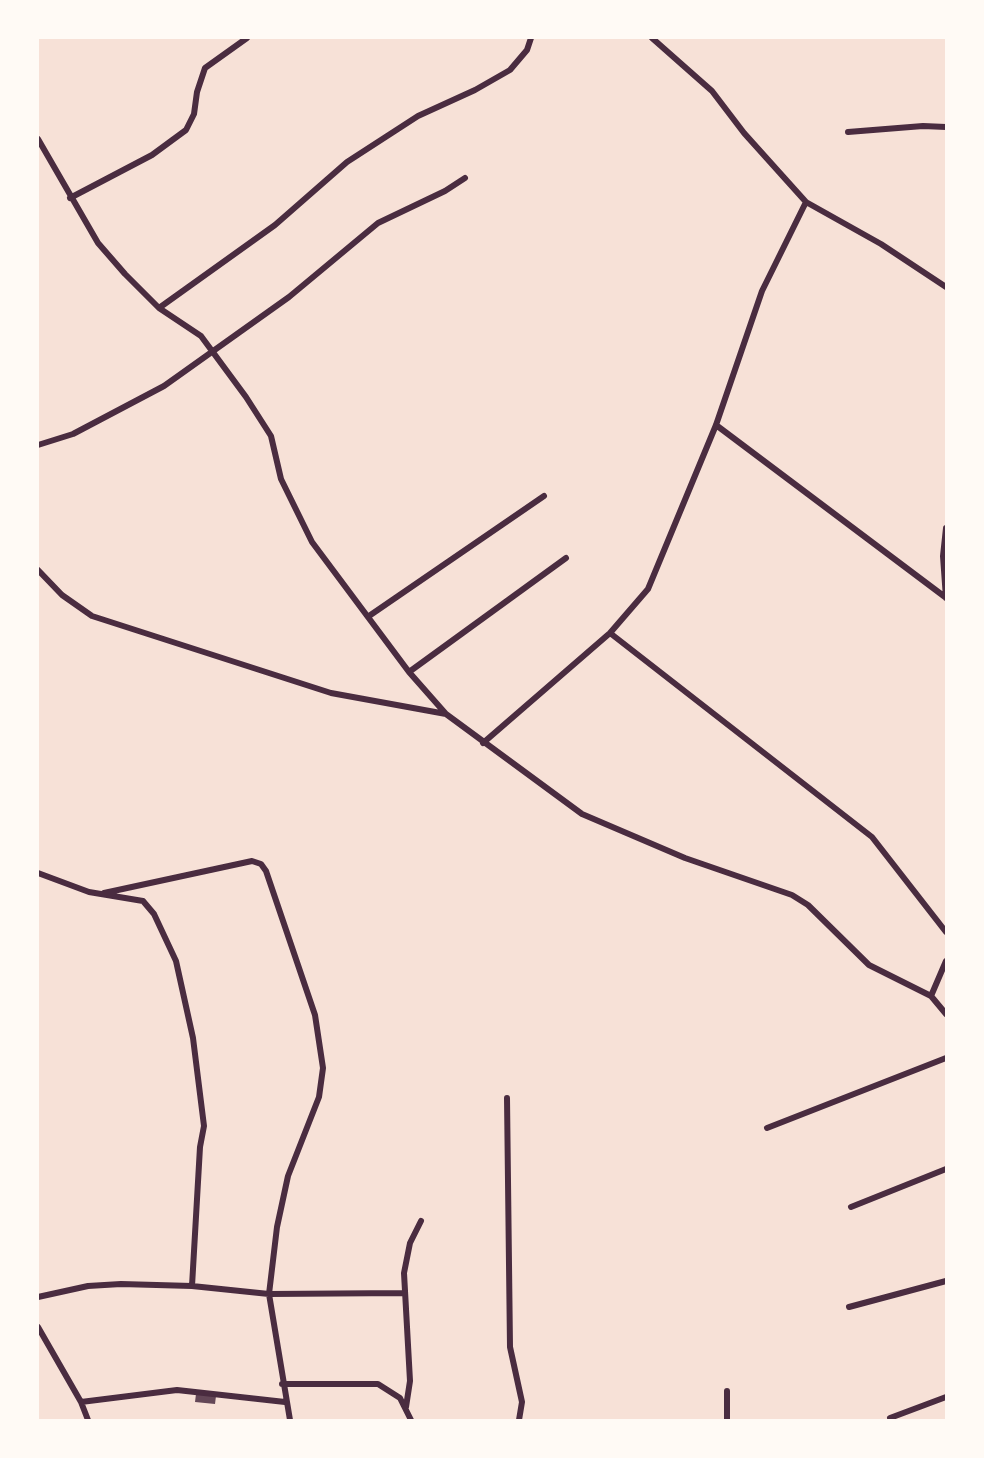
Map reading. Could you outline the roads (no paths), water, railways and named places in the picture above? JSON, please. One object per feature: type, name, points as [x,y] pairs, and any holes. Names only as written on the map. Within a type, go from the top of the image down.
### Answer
[{"type":"street","points":[[70,198],[153,155],[186,130],[194,114],[197,92],[205,68],[247,38]]},
{"type":"street","points":[[159,308],[275,225],[347,162],[418,116],[475,90],[510,70],[527,50],[531,38]]},
{"type":"street","points":[[656,39],[712,91],[744,134],[806,202],[881,244],[946,287]]},
{"type":"street","points":[[848,132],[946,127]]},
{"type":"street","points":[[38,139],[98,243],[159,308],[191,327],[212,350],[271,436],[281,479],[304,530],[326,564],[369,616],[409,672],[446,714],[582,814],[685,858],[792,895],[808,904],[869,965],[931,996],[946,1014]]},
{"type":"street","points":[[38,445],[73,434],[123,410],[164,386],[289,297],[378,223],[445,191],[465,178]]},
{"type":"street","points":[[483,743],[610,633],[648,590],[716,425],[762,291],[806,202]]},
{"type":"street","points":[[716,425],[946,597]]},
{"type":"street","points":[[369,616],[544,496]]},
{"type":"street","points":[[946,528],[943,556],[946,597]]},
{"type":"street","points":[[409,672],[566,558]]},
{"type":"street","points":[[38,570],[62,595],[93,616],[331,693],[446,714]]},
{"type":"street","points":[[610,633],[872,837],[946,932]]},
{"type":"street","points":[[104,893],[252,861],[261,864],[266,871],[315,1015],[323,1068],[319,1097],[288,1176],[277,1227],[269,1294],[282,1384],[290,1420]]},
{"type":"street","points":[[38,873],[89,892],[134,898],[148,905],[176,960],[193,1038],[204,1126],[200,1147],[192,1286]]},
{"type":"street","points":[[931,996],[946,961]]},
{"type":"street","points":[[767,1128],[946,1058]]},
{"type":"street","points":[[507,1098],[510,1347],[522,1402],[519,1420]]},
{"type":"street","points":[[851,1207],[946,1169]]},
{"type":"street","points":[[406,1407],[410,1370],[405,1293],[406,1259],[410,1243],[421,1221]]},
{"type":"street","points":[[849,1306],[946,1281]]},
{"type":"street","points":[[38,1297],[88,1286],[192,1286],[269,1294],[405,1293]]},
{"type":"street","points":[[38,1327],[81,1402],[88,1420]]},
{"type":"street","points":[[282,1384],[378,1384],[390,1389],[406,1407],[411,1420]]},
{"type":"street","points":[[81,1402],[177,1390],[285,1402]]},
{"type":"street","points":[[727,1391],[727,1420]]},
{"type":"street","points":[[890,1418],[946,1397]]}]
